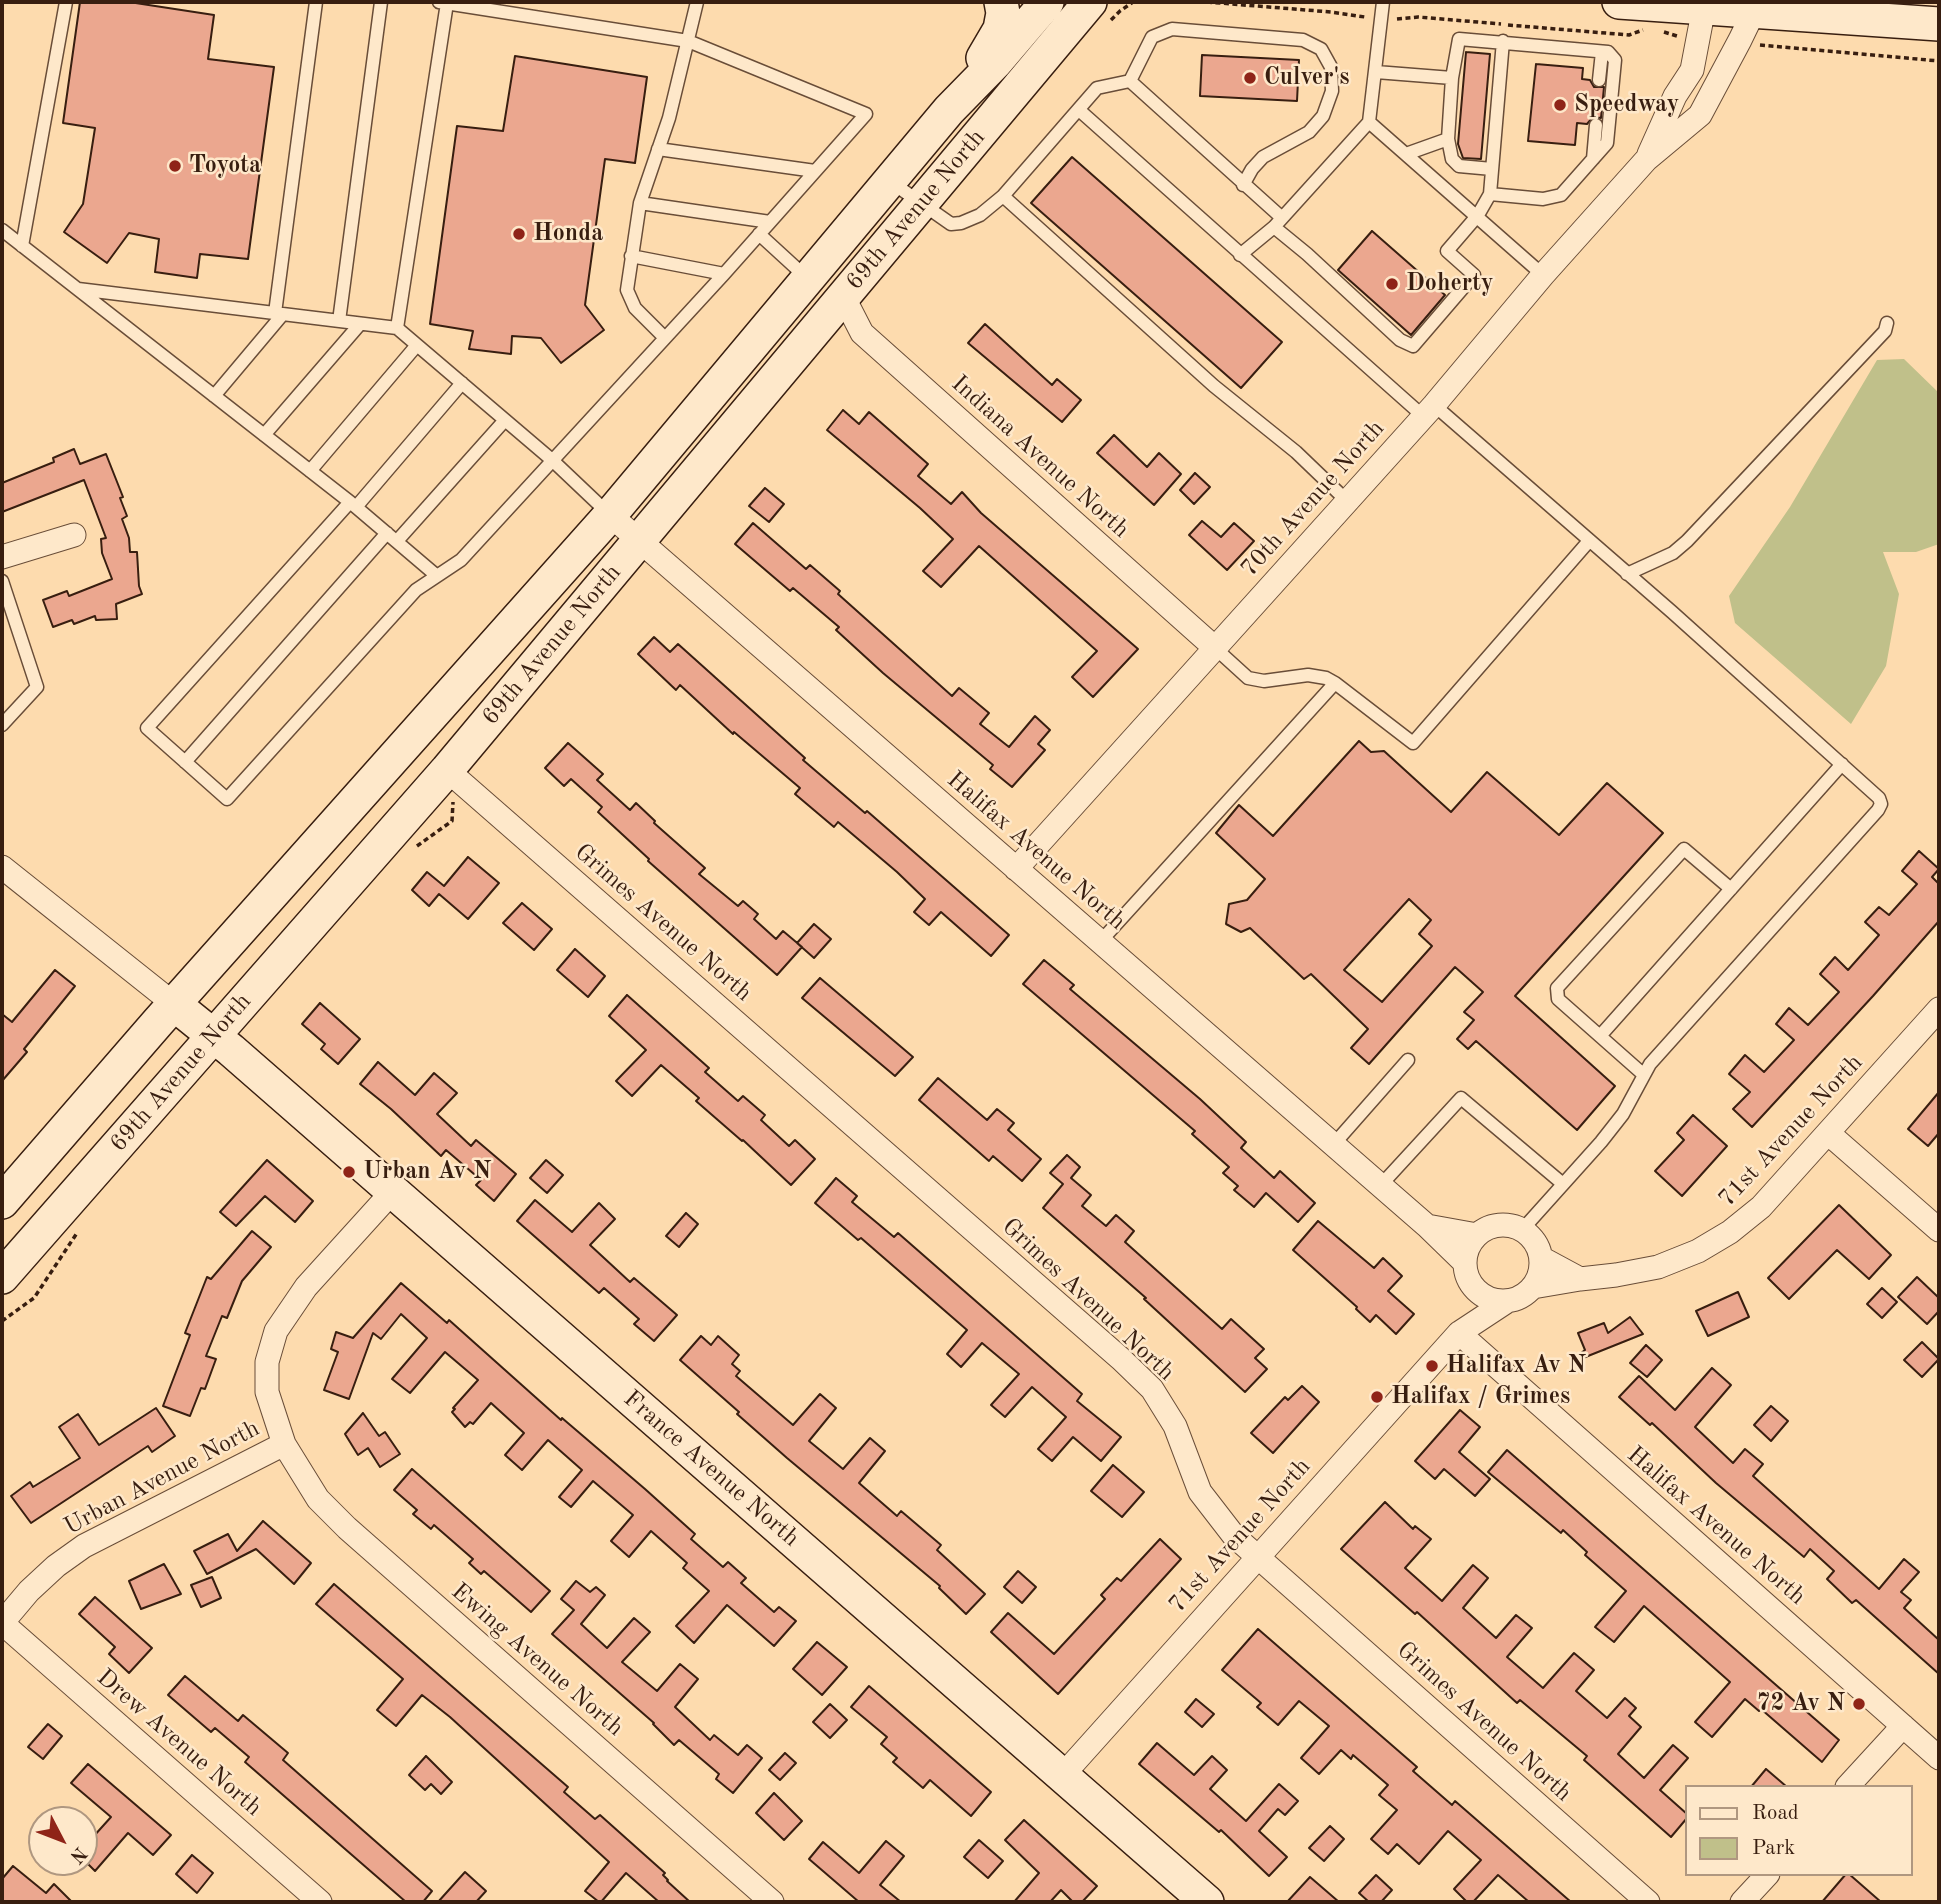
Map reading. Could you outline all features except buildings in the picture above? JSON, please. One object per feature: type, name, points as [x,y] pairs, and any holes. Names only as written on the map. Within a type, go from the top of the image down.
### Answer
[{"type":"street","points":[[949,110],[1000,29],[1003,13],[1001,2]]},
{"type":"street","name":"69th Avenue North","points":[[2,1202],[174,1004],[610,515],[949,110],[995,62],[1046,2]]},
{"type":"street","name":"69th Avenue North","points":[[2,1278],[447,770],[1090,2]]},
{"type":"street","points":[[1619,2],[1754,6],[1939,24]]},
{"type":"street","name":"70th Avenue North","points":[[1646,160],[1675,96],[1692,69],[1705,5]]},
{"type":"street","name":"70th Avenue North","points":[[1016,869],[1428,411],[1543,275],[1646,160],[1700,115],[1754,6]]},
{"type":"street","name":"Indiana Avenue North","points":[[843,296],[862,333],[1215,648]]},
{"type":"street","name":"Halifax Avenue North","points":[[610,515],[1381,1185],[1464,1262]]},
{"type":"street","points":[[2,557],[74,535]]},
{"type":"street","name":"Grimes Avenue North","points":[[447,770],[1152,1389],[1175,1426],[1200,1492],[1234,1536],[1648,1902]]},
{"type":"street","points":[[2,867],[174,1004]]},
{"type":"street","name":"France Avenue North","points":[[174,1004],[393,1191],[1207,1902]]},
{"type":"street","name":"71st Avenue North","points":[[1533,1287],[1658,1267],[1698,1251],[1719,1238],[1760,1207],[1939,1009]]},
{"type":"street","points":[[1828,1133],[1939,1230]]},
{"type":"street","name":"Urban Avenue North","points":[[2,1623],[29,1591],[56,1566],[84,1546],[284,1444],[267,1392],[267,1362],[276,1331],[306,1287],[393,1191]]},
{"type":"street","points":[[1499,1225],[1521,1230],[1531,1237],[1541,1258],[1538,1278],[1533,1287],[1516,1299],[1506,1301],[1494,1301],[1482,1296],[1473,1288],[1465,1271],[1466,1252],[1477,1235],[1499,1225]]},
{"type":"street","points":[[1427,1226],[1477,1235]]},
{"type":"street","points":[[1541,1258],[1580,1279]]},
{"type":"street","name":"71st Avenue North","points":[[1459,1334],[1473,1288]]},
{"type":"street","name":"71st Avenue North","points":[[1062,1776],[1459,1334],[1506,1301]]},
{"type":"street","name":"Halifax Avenue North","points":[[1459,1334],[1939,1758]]},
{"type":"street","name":"Ewing Avenue North","points":[[284,1444],[318,1499],[347,1528],[772,1902]]},
{"type":"street","name":"Drew Avenue North","points":[[2,1623],[320,1902]]},
{"type":"street","points":[[1849,1785],[1903,1726]]},
{"type":"street","points":[[1742,1902],[1766,1876]]},
{"type":"lane","points":[[22,246],[66,2]]},
{"type":"lane","points":[[214,396],[279,314],[316,2]]},
{"type":"lane","points":[[339,321],[381,2]]},
{"type":"lane","points":[[397,328],[443,2],[688,41],[866,114],[724,274],[461,560],[415,590],[227,799],[147,728],[462,383]]},
{"type":"lane","points":[[664,338],[635,308],[627,290],[640,203],[669,118],[697,2]]},
{"type":"lane","points":[[1240,255],[1278,222],[1369,122],[1383,2]]},
{"type":"lane","points":[[1130,81],[1152,37],[1172,29],[1303,40],[1321,49],[1331,67],[1332,79],[1332,91],[1323,116],[1308,132],[1263,157],[1243,185]]},
{"type":"lane","points":[[1490,194],[1543,199],[1561,195],[1607,143],[1615,60],[1608,52],[1459,39],[1457,93],[1451,136],[1452,159],[1459,166],[1492,169]]},
{"type":"lane","points":[[1130,81],[1243,185],[1307,254],[1400,340],[1413,346],[1474,275],[1447,251],[1478,215],[1490,194],[1492,169],[1488,139],[1494,74],[1503,41]]},
{"type":"lane","points":[[1599,80],[1602,52]]},
{"type":"lane","points":[[1376,72],[1457,73]]},
{"type":"lane","points":[[891,181],[951,224],[961,223],[980,215],[1003,196],[1097,88],[1130,81]]},
{"type":"lane","points":[[1079,110],[1240,255],[1589,541],[1842,764],[1879,798],[1881,803],[1878,810],[1650,1065],[1623,1114],[1521,1230]]},
{"type":"lane","points":[[1369,122],[1478,215],[1543,275]]},
{"type":"lane","points":[[1593,159],[1596,125]]},
{"type":"lane","points":[[1406,154],[1451,136]]},
{"type":"lane","points":[[657,149],[815,171]]},
{"type":"lane","points":[[1003,196],[1214,386],[1296,452],[1346,500]]},
{"type":"lane","points":[[640,203],[770,222]]},
{"type":"lane","points":[[2,230],[353,504],[438,576]]},
{"type":"lane","points":[[759,234],[807,278]]},
{"type":"lane","points":[[631,256],[724,274]]},
{"type":"lane","points":[[76,289],[397,328],[552,460],[610,515]]},
{"type":"lane","points":[[1627,574],[1673,553],[1687,541],[1885,331],[1887,323]]},
{"type":"lane","points":[[264,435],[360,324]]},
{"type":"lane","points":[[310,471],[417,345]]},
{"type":"lane","points":[[185,762],[392,537],[505,420]]},
{"type":"lane","points":[[1215,648],[1248,678],[1264,681],[1308,675],[1326,678],[1413,743],[1589,541]]},
{"type":"lane","points":[[2,581],[37,687],[2,725]]},
{"type":"lane","points":[[1100,942],[1335,683]]},
{"type":"lane","points":[[1600,1036],[1842,764]]},
{"type":"lane","points":[[1644,1075],[1558,999],[1557,989],[1684,849],[1731,889]]},
{"type":"lane","points":[[1334,1144],[1408,1060]]},
{"type":"lane","points":[[1381,1185],[1461,1098],[1563,1184]]},
{"type":"path","points":[[1207,2],[1331,12]]},
{"type":"path","points":[[1418,17],[1629,35],[1651,28]]},
{"type":"path","points":[[1663,32],[1675,37]]},
{"type":"path","points":[[1763,46],[1939,61]]},
{"type":"path","points":[[2,1321],[34,1298],[79,1230]]},
{"type":"green space","points":[[1904,359],[1939,393],[1939,544],[1916,552],[1883,552],[1899,594],[1886,666],[1851,724],[1735,623],[1729,596],[1790,507],[1877,360]]},
{"type":"place","name":"Culver's","points":[[1250,78]]},
{"type":"place","name":"Speedway","points":[[1560,105]]},
{"type":"place","name":"Toyota","points":[[175,166]]},
{"type":"place","name":"Honda","points":[[519,234]]},
{"type":"place","name":"Doherty","points":[[1392,284]]},
{"type":"place","name":"Urban Av N","points":[[349,1172]]},
{"type":"place","name":"Halifax Av N","points":[[1432,1366]]},
{"type":"place","name":"Halifax / Grimes","points":[[1377,1397]]},
{"type":"place","name":"72 Av N","points":[[1859,1704]]}]
